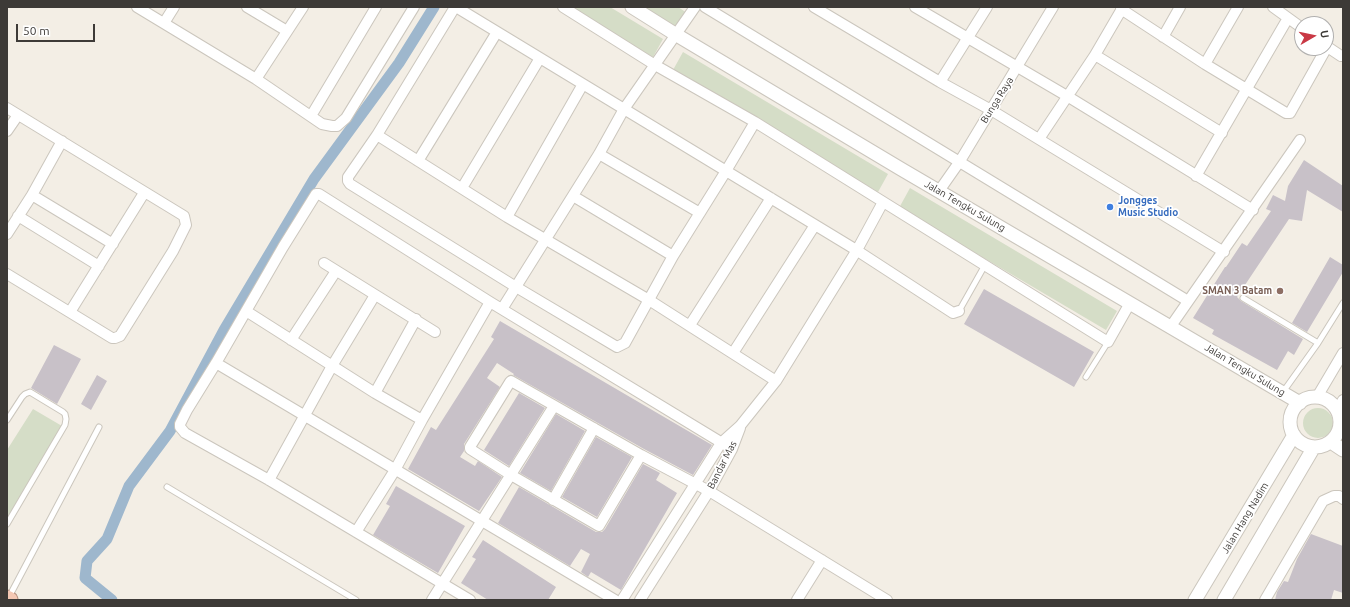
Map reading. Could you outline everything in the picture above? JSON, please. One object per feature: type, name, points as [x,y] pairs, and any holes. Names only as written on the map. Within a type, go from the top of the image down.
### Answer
[{"type":"street","points":[[137,7],[256,79],[322,124],[332,126],[337,126],[346,118],[414,7]]},
{"type":"street","points":[[164,23],[174,7]]},
{"type":"street","points":[[247,7],[287,31]]},
{"type":"street","points":[[256,79],[304,7]]},
{"type":"street","points":[[311,116],[376,7]]},
{"type":"street","points":[[755,122],[726,171],[673,256],[625,343],[617,347],[516,287],[350,184],[348,177],[377,135],[455,7],[497,32],[726,171],[771,198],[815,225],[857,250],[953,313],[959,311]]},
{"type":"street","points":[[563,7],[655,64],[755,122],[1108,342],[1130,303]]},
{"type":"street","name":"Jalan Tengku Sulung","points":[[632,7],[939,191],[1300,403]]},
{"type":"street","points":[[502,309],[599,154],[624,109],[695,7]]},
{"type":"street","points":[[705,7],[1188,301]]},
{"type":"street","points":[[814,7],[940,82],[991,110],[1224,252]]},
{"type":"street","points":[[940,82],[986,7]]},
{"type":"street","name":"Bunga Raya","points":[[939,191],[960,161],[1053,7]]},
{"type":"street","points":[[1163,37],[1180,7]]},
{"type":"street","points":[[1205,64],[1238,7]]},
{"type":"street","points":[[1274,7],[1294,22]]},
{"type":"street","points":[[921,8],[1017,68],[1067,96],[1253,210]]},
{"type":"street","points":[[1039,139],[1095,55],[1122,8],[1205,64],[1286,113],[1290,113],[1321,56]]},
{"type":"street","points":[[1196,176],[1288,18]]},
{"type":"street","points":[[418,161],[497,32]]},
{"type":"street","points":[[1334,51],[1341,56]]},
{"type":"street","points":[[1095,55],[1222,133]]},
{"type":"street","points":[[462,188],[540,58]]},
{"type":"street","points":[[508,216],[583,84]]},
{"type":"street","points":[[7,108],[184,216],[186,225],[173,250],[118,337],[112,338],[7,274]]},
{"type":"street","points":[[7,131],[18,115]]},
{"type":"street","points":[[377,135],[545,239],[650,300],[776,381]]},
{"type":"street","points":[[1171,326],[1224,252],[1300,140]]},
{"type":"street","points":[[7,234],[32,195],[62,142]]},
{"type":"street","points":[[599,154],[700,213]]},
{"type":"street","points":[[70,312],[144,192]]},
{"type":"street","points":[[470,600],[269,480],[185,433],[180,427],[187,410],[283,247],[317,193],[490,302],[732,449]]},
{"type":"street","points":[[32,195],[113,244]]},
{"type":"street","points":[[573,196],[673,256]]},
{"type":"street","points":[[690,325],[771,198]]},
{"type":"street","points":[[740,426],[776,381],[857,250],[883,202]]},
{"type":"street","points":[[18,216],[99,266]]},
{"type":"street","points":[[733,354],[815,225]]},
{"type":"street","points":[[324,263],[435,332]]},
{"type":"street","points":[[291,340],[336,270]]},
{"type":"street","points":[[269,480],[332,366],[375,295]]},
{"type":"street","points":[[356,532],[395,470],[490,302]]},
{"type":"street","points":[[246,311],[375,393],[422,420]]},
{"type":"street","points":[[375,393],[416,319]]},
{"type":"street","points":[[1317,397],[1343,354]]},
{"type":"street","points":[[216,363],[304,416],[355,444],[395,470],[615,600]]},
{"type":"street","points":[[641,455],[600,526],[511,475],[470,449],[470,447],[511,382],[641,455],[709,491],[888,600]]},
{"type":"street","points":[[1317,397],[1325,399],[1332,404],[1340,405],[1342,430],[1330,442],[1320,447],[1314,447],[1303,443],[1294,435],[1290,422],[1295,408],[1300,403],[1308,398],[1317,397]]},
{"type":"street","points":[[432,600],[554,406]]},
{"type":"street","name":"Bandar Mas","points":[[622,600],[694,484],[722,443],[740,426]]},
{"type":"street","name":"Bandar Mas","points":[[640,600],[709,491],[732,449],[740,426]]},
{"type":"street","points":[[553,500],[594,428]]},
{"type":"street","name":"Jalan Hang Nadim","points":[[1195,600],[1294,435]]},
{"type":"street","points":[[1330,442],[1343,450]]},
{"type":"street","points":[[1224,600],[1314,447]]},
{"type":"street","points":[[1265,600],[1323,501],[1334,496],[1339,496],[1343,499]]},
{"type":"street","points":[[797,600],[822,560]]},
{"type":"lane","points":[[959,311],[985,264]]},
{"type":"lane","points":[[1243,298],[1318,343]]},
{"type":"lane","points":[[1283,393],[1318,343],[1343,303]]},
{"type":"lane","points":[[1086,377],[1108,342]]},
{"type":"lane","points":[[7,420],[22,397],[30,392],[63,412],[66,419],[7,524]]},
{"type":"lane","points":[[8,599],[100,427]]},
{"type":"lane","points":[[167,487],[356,600]]},
{"type":"green space","points":[[568,7],[610,7],[663,39],[653,57]]},
{"type":"green space","points":[[641,7],[678,7],[687,13],[678,29]]},
{"type":"green space","points":[[683,52],[888,174],[878,192],[673,70]]},
{"type":"green space","points":[[910,188],[1117,311],[1106,330],[899,208]]},
{"type":"green space","points":[[1318,408],[1329,412],[1333,423],[1329,434],[1318,438],[1307,434],[1303,423],[1307,412]]},
{"type":"green space","points":[[33,409],[62,426],[7,520],[7,450]]},
{"type":"building","points":[[1304,160],[1343,186],[1343,212],[1307,190],[1302,221],[1289,219],[1237,297],[1241,301],[1303,339],[1294,355],[1288,351],[1277,370],[1212,334],[1214,330],[1193,318],[1242,243],[1247,246],[1271,211],[1266,209],[1273,195],[1285,201],[1288,186]]},
{"type":"building","points":[[1330,257],[1343,265],[1343,272],[1307,332],[1292,323]]},
{"type":"building","points":[[984,289],[1094,352],[1074,387],[964,324]]},
{"type":"building","points":[[500,321],[712,445],[693,475],[513,375],[514,374],[497,363],[487,378],[500,387],[464,444],[464,451],[460,457],[475,466],[478,461],[502,477],[479,511],[408,469],[431,427],[436,430],[494,339],[491,337]]},
{"type":"building","points":[[54,345],[81,359],[57,404],[31,388]]},
{"type":"building","points":[[97,375],[107,381],[91,410],[81,404]]},
{"type":"building","points":[[519,393],[545,408],[509,466],[484,450]]},
{"type":"building","points":[[556,414],[585,431],[551,491],[520,473]]},
{"type":"building","points":[[596,437],[632,457],[597,517],[562,497]]},
{"type":"building","points":[[643,464],[660,473],[656,480],[677,493],[621,590],[591,572],[588,577],[581,572],[590,554],[581,549],[570,566],[498,523],[519,487],[596,532],[602,532]]},
{"type":"building","points":[[396,486],[465,526],[438,573],[373,535],[390,506],[386,504]]},
{"type":"building","points":[[1311,534],[1343,546],[1343,593],[1334,590],[1331,600],[1275,600],[1277,592],[1284,581],[1288,582],[1297,559]]},
{"type":"building","points":[[483,540],[556,587],[548,600],[488,600],[461,583],[476,559],[472,557]]},
{"type":"waterway","points":[[112,600],[85,578],[87,561],[107,539],[129,486],[170,431],[224,330],[314,179],[399,63],[434,7]]},
{"type":"place","name":"Jongges Music Studio","points":[[1110,207]]},
{"type":"place","name":"SMAN 3 Batam","points":[[1280,291]]}]
